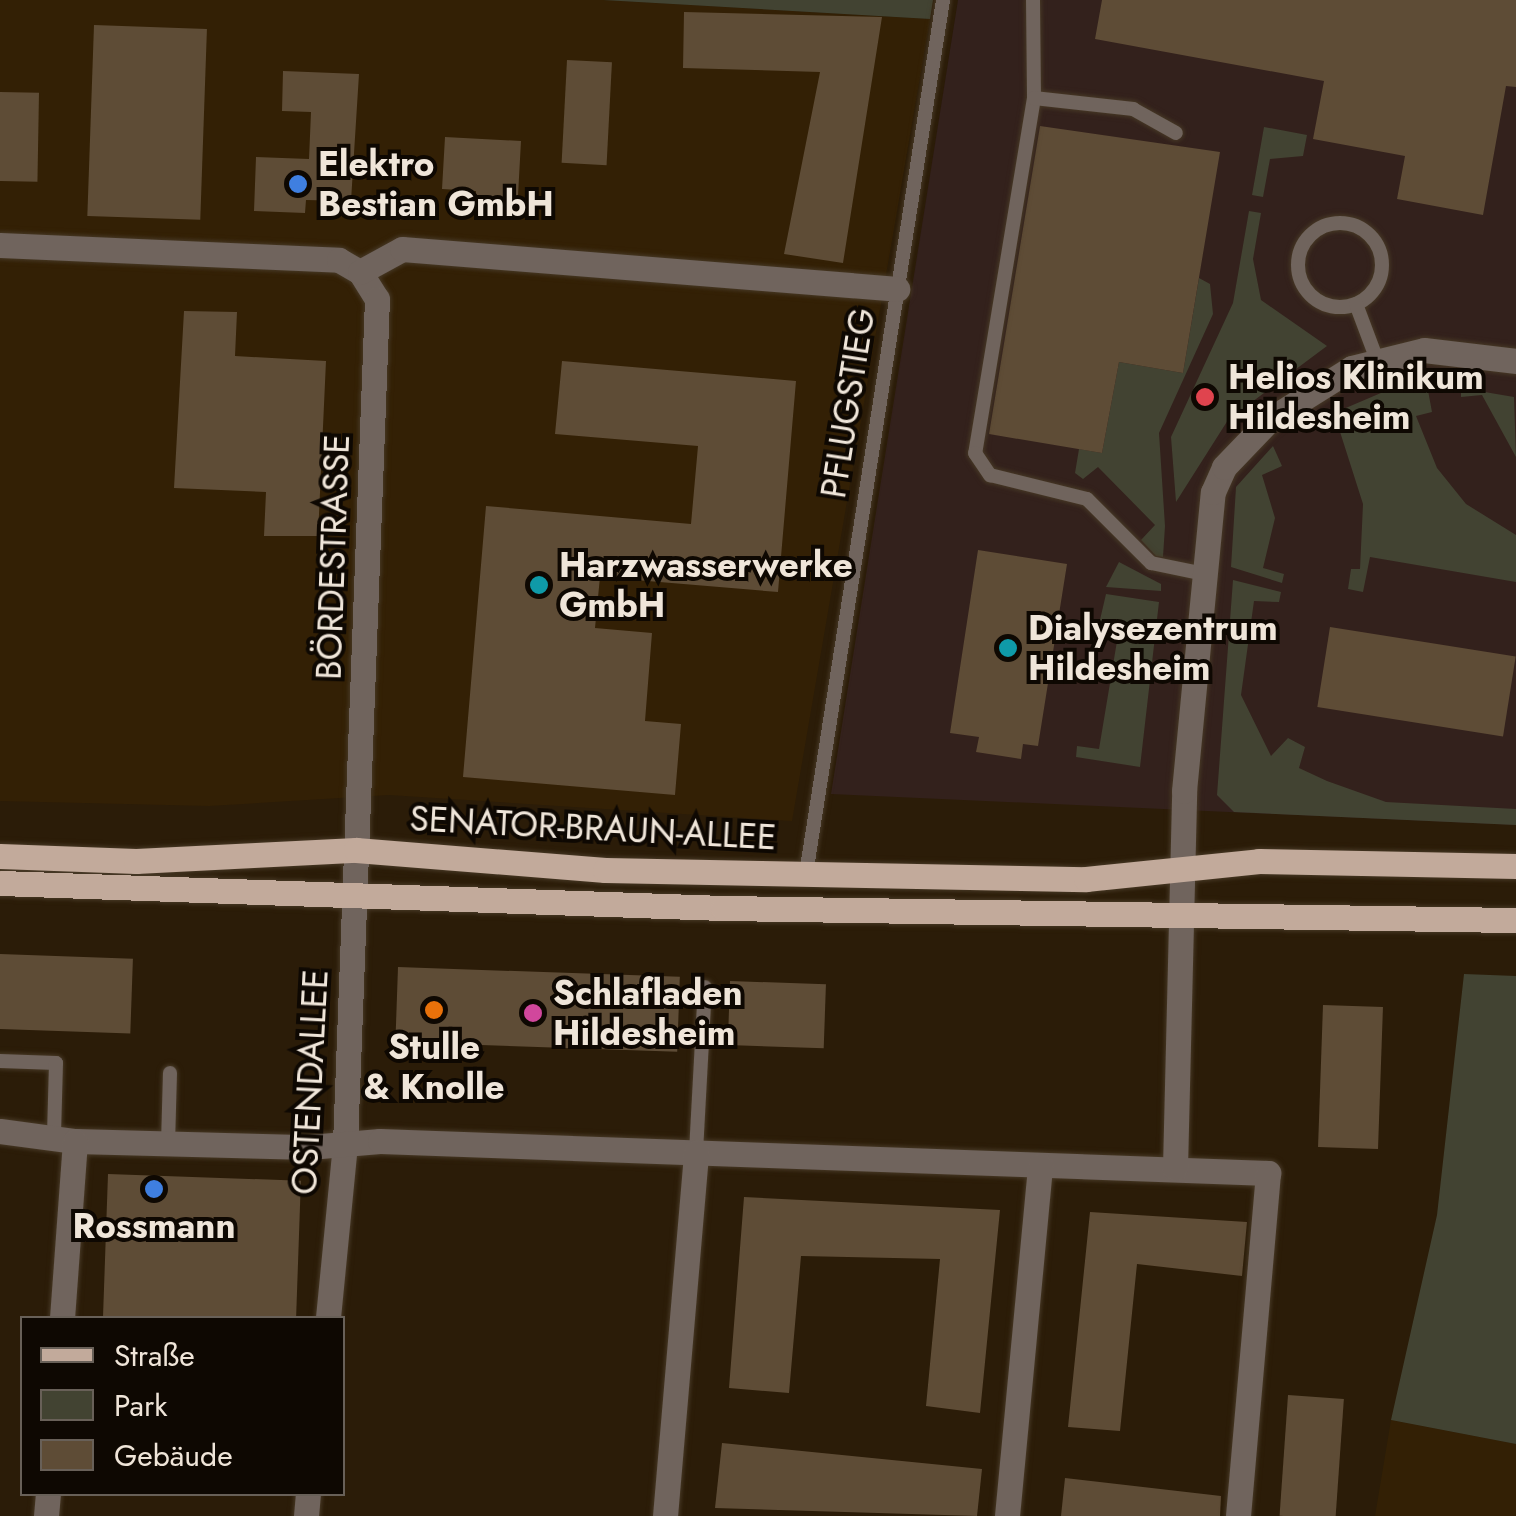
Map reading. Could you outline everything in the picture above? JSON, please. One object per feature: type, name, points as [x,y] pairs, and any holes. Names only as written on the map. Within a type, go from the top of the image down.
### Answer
[{"type":"main road","name":"SENATOR-BRAUN-ALLEE","points":[[0,856],[154,860],[356,850],[605,870],[1086,878],[1260,861],[1516,866]]},
{"type":"main road","name":"SENATOR-BRAUN-ALLEE","points":[[0,883],[354,896],[1181,916],[1355,912],[1516,920]]},
{"type":"street","points":[[0,245],[339,260],[360,272],[402,249],[897,289]]},
{"type":"street","name":"BÖRDESTRASSE","points":[[356,850],[377,299],[360,272]]},
{"type":"street","points":[[1175,1168],[1182,870],[1208,521],[1224,467],[1249,438],[1323,382],[1378,360],[1436,349],[1516,361]]},
{"type":"street","name":"OSTENDALLEE","points":[[328,1316],[344,1144],[356,850]]},
{"type":"street","points":[[0,1131],[168,1144],[696,1152],[1268,1173],[1238,1516]]},
{"type":"street","points":[[62,1316],[64,1137]]},
{"type":"street","points":[[665,1516],[696,1152]]},
{"type":"street","points":[[1007,1516],[1040,1166]]},
{"type":"lane","name":"PFLUGSTIEG","points":[[806,874],[944,0]]},
{"type":"lane","points":[[1033,0],[1034,98],[975,453],[990,475],[1087,499],[1151,563],[1204,574]]},
{"type":"lane","points":[[1034,98],[1133,109],[1176,133]]},
{"type":"lane","points":[[1330,224],[1358,226],[1378,245],[1377,286],[1356,304],[1329,306],[1300,278],[1300,251],[1330,224]]},
{"type":"lane","points":[[1356,304],[1378,360]]},
{"type":"lane","points":[[696,1152],[705,987]]},
{"type":"lane","points":[[0,1061],[56,1063],[64,1137]]},
{"type":"lane","points":[[168,1144],[170,1072]]},
{"type":"shaded area","points":[[0,0],[603,0],[930,19],[792,821],[389,795],[209,806],[0,801]]},
{"type":"shaded area","name":"Helios Klinikum Hildesheim","points":[[958,0],[1516,0],[1516,825],[831,794]]},
{"type":"shaded area","points":[[1391,1420],[1516,1444],[1516,1516],[1375,1516]]},
{"type":"green space","points":[[603,0],[933,0],[930,19]]},
{"type":"green space","points":[[1264,127],[1307,135],[1303,156],[1270,159],[1263,197],[1252,195]]},
{"type":"green space","points":[[1249,211],[1261,213],[1253,259],[1261,300],[1327,346],[1228,420],[1176,502],[1171,437],[1233,303]]},
{"type":"green space","points":[[1199,278],[1210,284],[1213,314],[1159,433],[1163,557],[1156,556],[1141,540],[1155,525],[1098,467],[1083,479],[1075,473],[1079,449],[1102,453],[1119,362],[1183,373]]},
{"type":"green space","points":[[1409,381],[1427,385],[1432,412],[1416,416],[1437,468],[1466,504],[1516,535],[1516,582],[1370,557],[1363,592],[1348,589],[1351,569],[1360,569],[1363,504],[1334,413]]},
{"type":"green space","points":[[1461,388],[1514,397],[1516,457],[1482,395],[1461,397]]},
{"type":"green space","points":[[1273,446],[1282,466],[1262,475],[1275,518],[1263,568],[1284,574],[1282,583],[1231,567],[1236,487]]},
{"type":"green space","points":[[1119,562],[1161,584],[1161,591],[1106,587]]},
{"type":"green space","points":[[1233,580],[1281,592],[1279,602],[1254,601],[1241,695],[1271,756],[1288,738],[1305,747],[1299,768],[1327,781],[1386,802],[1516,809],[1516,825],[1234,812],[1217,795]]},
{"type":"green space","points":[[1106,594],[1159,602],[1140,767],[1076,757],[1077,746],[1099,749],[1117,641],[1096,637]]},
{"type":"green space","points":[[1464,974],[1516,976],[1516,1444],[1391,1420],[1437,1215]]},
{"type":"building","points":[[1102,0],[1516,0],[1516,87],[1506,86],[1483,215],[1397,199],[1405,156],[1313,139],[1324,81],[1095,39]]},
{"type":"building","points":[[684,12],[882,17],[843,263],[784,254],[820,72],[683,68]]},
{"type":"building","points":[[94,25],[207,29],[200,220],[87,216]]},
{"type":"building","points":[[567,60],[612,62],[607,165],[562,163]]},
{"type":"building","points":[[283,71],[359,74],[351,201],[306,200],[305,213],[254,211],[256,157],[309,159],[311,112],[282,111]]},
{"type":"building","points":[[0,92],[39,93],[37,182],[0,181]]},
{"type":"building","points":[[1040,126],[1220,152],[1183,373],[1119,362],[1102,453],[989,434]]},
{"type":"building","points":[[445,137],[521,141],[517,214],[475,212],[476,191],[442,189]]},
{"type":"building","points":[[184,311],[237,312],[235,356],[326,361],[318,536],[264,536],[266,492],[174,488]]},
{"type":"building","name":"Harzwasserwerke GmbH","points":[[562,361],[796,381],[778,592],[600,577],[595,628],[652,633],[645,721],[681,724],[675,795],[463,777],[486,506],[691,524],[698,446],[555,434]]},
{"type":"building","name":"Dialysezentrum Hildesheim","points":[[978,550],[1067,564],[1038,746],[1023,744],[1021,759],[976,752],[979,737],[950,733]]},
{"type":"building","points":[[1330,627],[1516,656],[1503,736],[1317,707]]},
{"type":"building","points":[[0,954],[133,959],[130,1034],[0,1029]]},
{"type":"building","points":[[398,967],[680,977],[677,1052],[395,1042]]},
{"type":"building","points":[[730,981],[826,984],[824,1048],[728,1045]]},
{"type":"building","points":[[1323,1005],[1383,1007],[1378,1149],[1318,1147]]},
{"type":"building","points":[[108,1174],[301,1181],[296,1316],[103,1316]]},
{"type":"building","points":[[744,1197],[1000,1210],[980,1413],[926,1406],[940,1259],[801,1256],[789,1393],[729,1388]]},
{"type":"building","points":[[1090,1212],[1247,1222],[1242,1276],[1137,1264],[1120,1431],[1068,1427]]},
{"type":"building","points":[[1288,1395],[1344,1399],[1336,1516],[1280,1516]]},
{"type":"building","points":[[722,1443],[982,1469],[977,1516],[715,1508]]},
{"type":"building","points":[[1065,1478],[1221,1496],[1220,1516],[1061,1516]]},
{"type":"place","name":"Elektro Bestian GmbH","points":[[298,184]]},
{"type":"place","name":"Helios Klinikum Hildesheim","points":[[1205,397]]},
{"type":"place","name":"Harzwasserwerke GmbH","points":[[539,585]]},
{"type":"place","name":"Dialysezentrum Hildesheim","points":[[1008,648]]},
{"type":"place","name":"Stulle & Knolle","points":[[434,1010]]},
{"type":"place","name":"Schlafladen Hildesheim","points":[[533,1013]]},
{"type":"place","name":"Rossmann","points":[[154,1189]]}]
